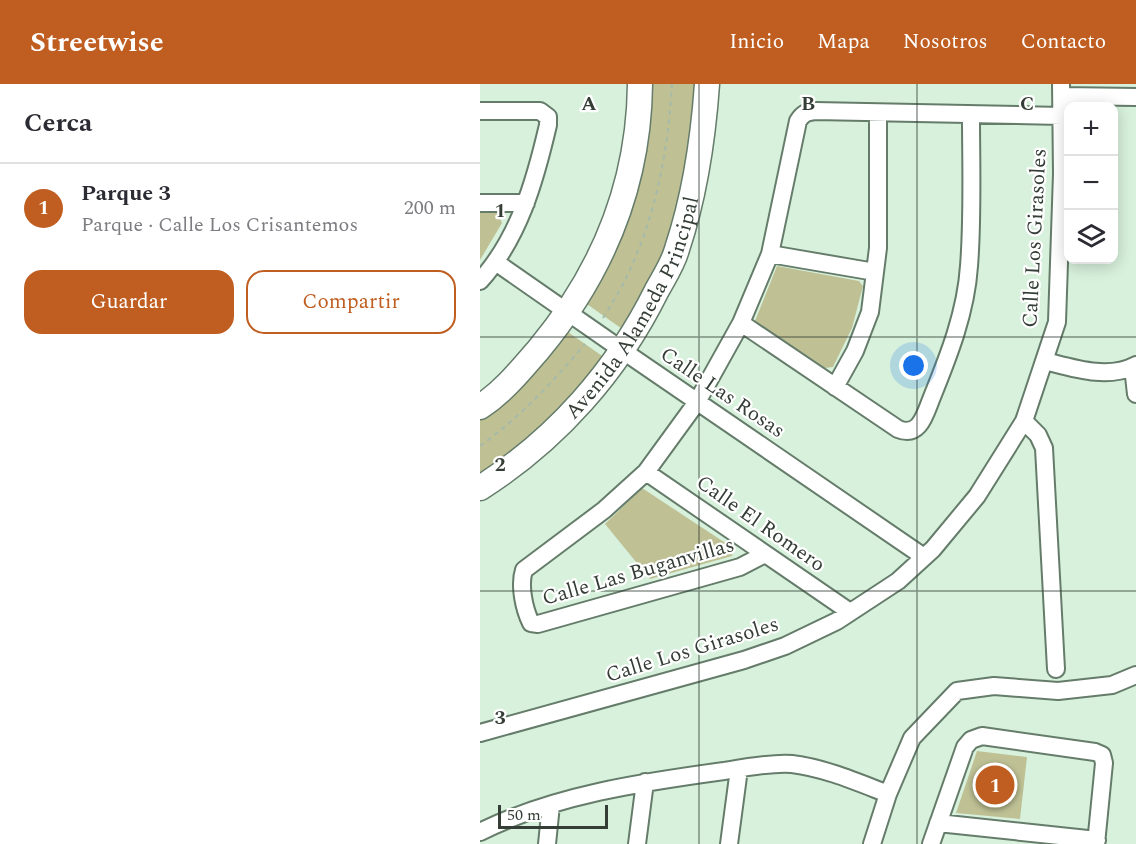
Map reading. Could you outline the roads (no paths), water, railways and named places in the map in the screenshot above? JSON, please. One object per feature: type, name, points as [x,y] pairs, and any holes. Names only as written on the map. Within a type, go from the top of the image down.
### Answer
[{"type":"street","points":[[480,407],[521,370],[567,312],[583,289],[609,237],[629,181],[640,112],[640,84]]},
{"type":"street","name":"Avenida Alameda Principal","points":[[480,488],[507,471],[542,442],[595,388],[650,306],[676,252],[695,191],[704,137],[707,84]]},
{"type":"street","points":[[1061,90],[1136,97]]},
{"type":"street","name":"Calle Los Girasoles","points":[[480,733],[744,660],[785,646],[850,612],[898,581],[924,557],[977,496],[1024,422],[1057,321],[1062,174],[1061,90]]},
{"type":"street","points":[[480,111],[540,111],[548,117],[540,158],[526,203],[513,234],[497,262],[480,281]]},
{"type":"street","name":"Calle Las Buganvillas","points":[[765,554],[740,567],[538,624],[531,623],[527,615],[522,577],[524,570],[604,510],[646,472],[697,402],[741,323],[770,254],[798,121],[802,115],[816,111],[878,114]]},
{"type":"street","points":[[835,387],[855,351],[870,312],[878,248],[878,114],[1062,116]]},
{"type":"street","points":[[741,323],[898,429],[906,433],[912,432],[923,420],[955,340],[969,267],[972,115]]},
{"type":"street","points":[[480,203],[526,203]]},
{"type":"street","points":[[770,254],[875,272]]},
{"type":"street","name":"Calle Las Rosas","points":[[497,262],[924,557]]},
{"type":"street","points":[[1045,361],[1077,370],[1105,373],[1135,366],[1136,393]]},
{"type":"street","points":[[1024,422],[1038,435],[1044,448],[1056,669]]},
{"type":"street","name":"Calle El Romero","points":[[646,472],[850,612]]},
{"type":"street","points":[[872,844],[888,794],[912,738],[957,691],[994,686],[1058,691],[1112,685],[1136,675]]},
{"type":"street","points":[[930,844],[965,747],[971,740],[982,736],[1095,752],[1102,755],[1104,763],[1096,842],[938,823]]},
{"type":"street","points":[[480,832],[521,814],[645,782],[789,763],[818,769],[888,794]]},
{"type":"street","points":[[729,844],[739,769]]},
{"type":"street","points":[[637,844],[645,782]]},
{"type":"street","points":[[547,844],[551,805]]},
{"type":"place","name":"Parque 3","points":[[995,785]]}]
